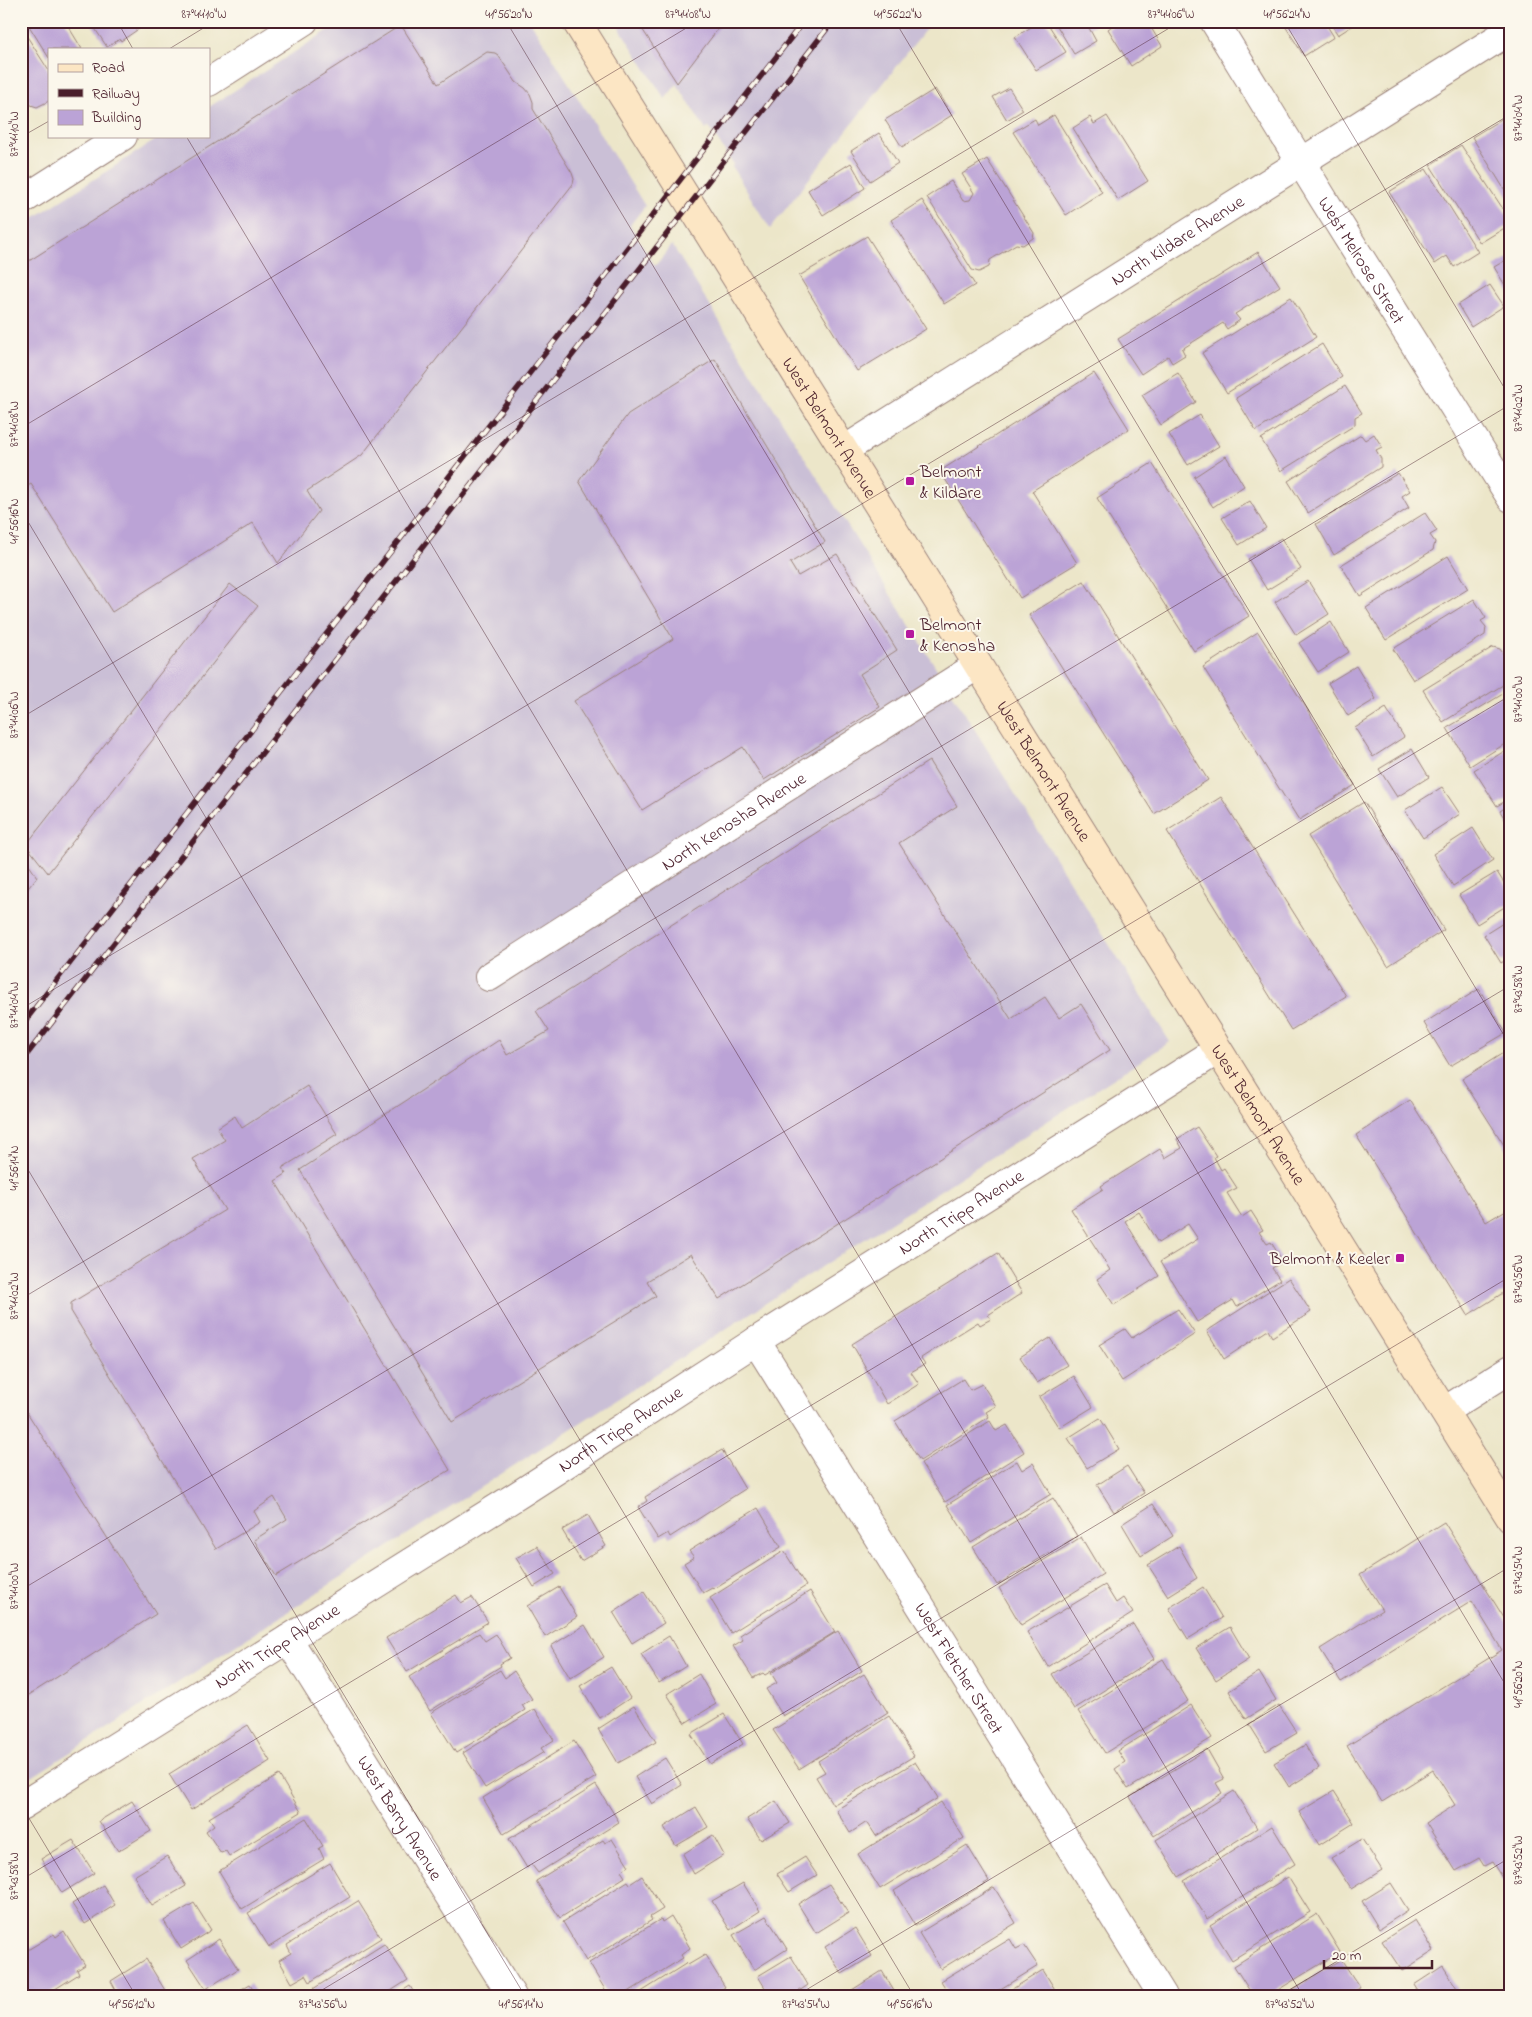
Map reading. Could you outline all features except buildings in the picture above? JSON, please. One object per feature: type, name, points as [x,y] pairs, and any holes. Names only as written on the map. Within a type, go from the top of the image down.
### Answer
[{"type":"main road","name":"West Belmont Avenue","points":[[576,21],[1511,1519]]},
{"type":"street","points":[[210,81],[304,21]]},
{"type":"street","name":"West Melrose Street","points":[[1214,21],[1300,162],[1511,498]]},
{"type":"street","name":"North Kildare Avenue","points":[[844,450],[1511,30]]},
{"type":"street","points":[[21,201],[120,138]]},
{"type":"street","name":"North Kenosha Avenue","points":[[489,977],[978,665]]},
{"type":"street","name":"North Tripp Avenue","points":[[21,1806],[521,1493],[756,1341],[1218,1050]]},
{"type":"street","name":"West Fletcher Street","points":[[756,1341],[1163,1996]]},
{"type":"street","points":[[1444,1411],[1511,1369]]},
{"type":"street","name":"West Barry Avenue","points":[[288,1639],[512,1996]]},
{"type":"shaded area","points":[[343,21],[530,21],[645,206],[630,225],[655,266],[672,245],[1170,1042],[21,1784],[21,226],[159,138],[210,138],[210,106]]},
{"type":"shaded area","points":[[615,21],[932,21],[770,229],[732,167],[733,164],[709,127],[706,130],[677,84],[665,99]]},
{"type":"railway","points":[[21,1026],[804,21]]},
{"type":"railway","points":[[21,1062],[833,21]]},
{"type":"place","name":"Belmont & Kildare","points":[[910,481]]},
{"type":"place","name":"Belmont & Kenosha","points":[[910,634]]},
{"type":"place","name":"Belmont & Keeler","points":[[1400,1258]]}]
